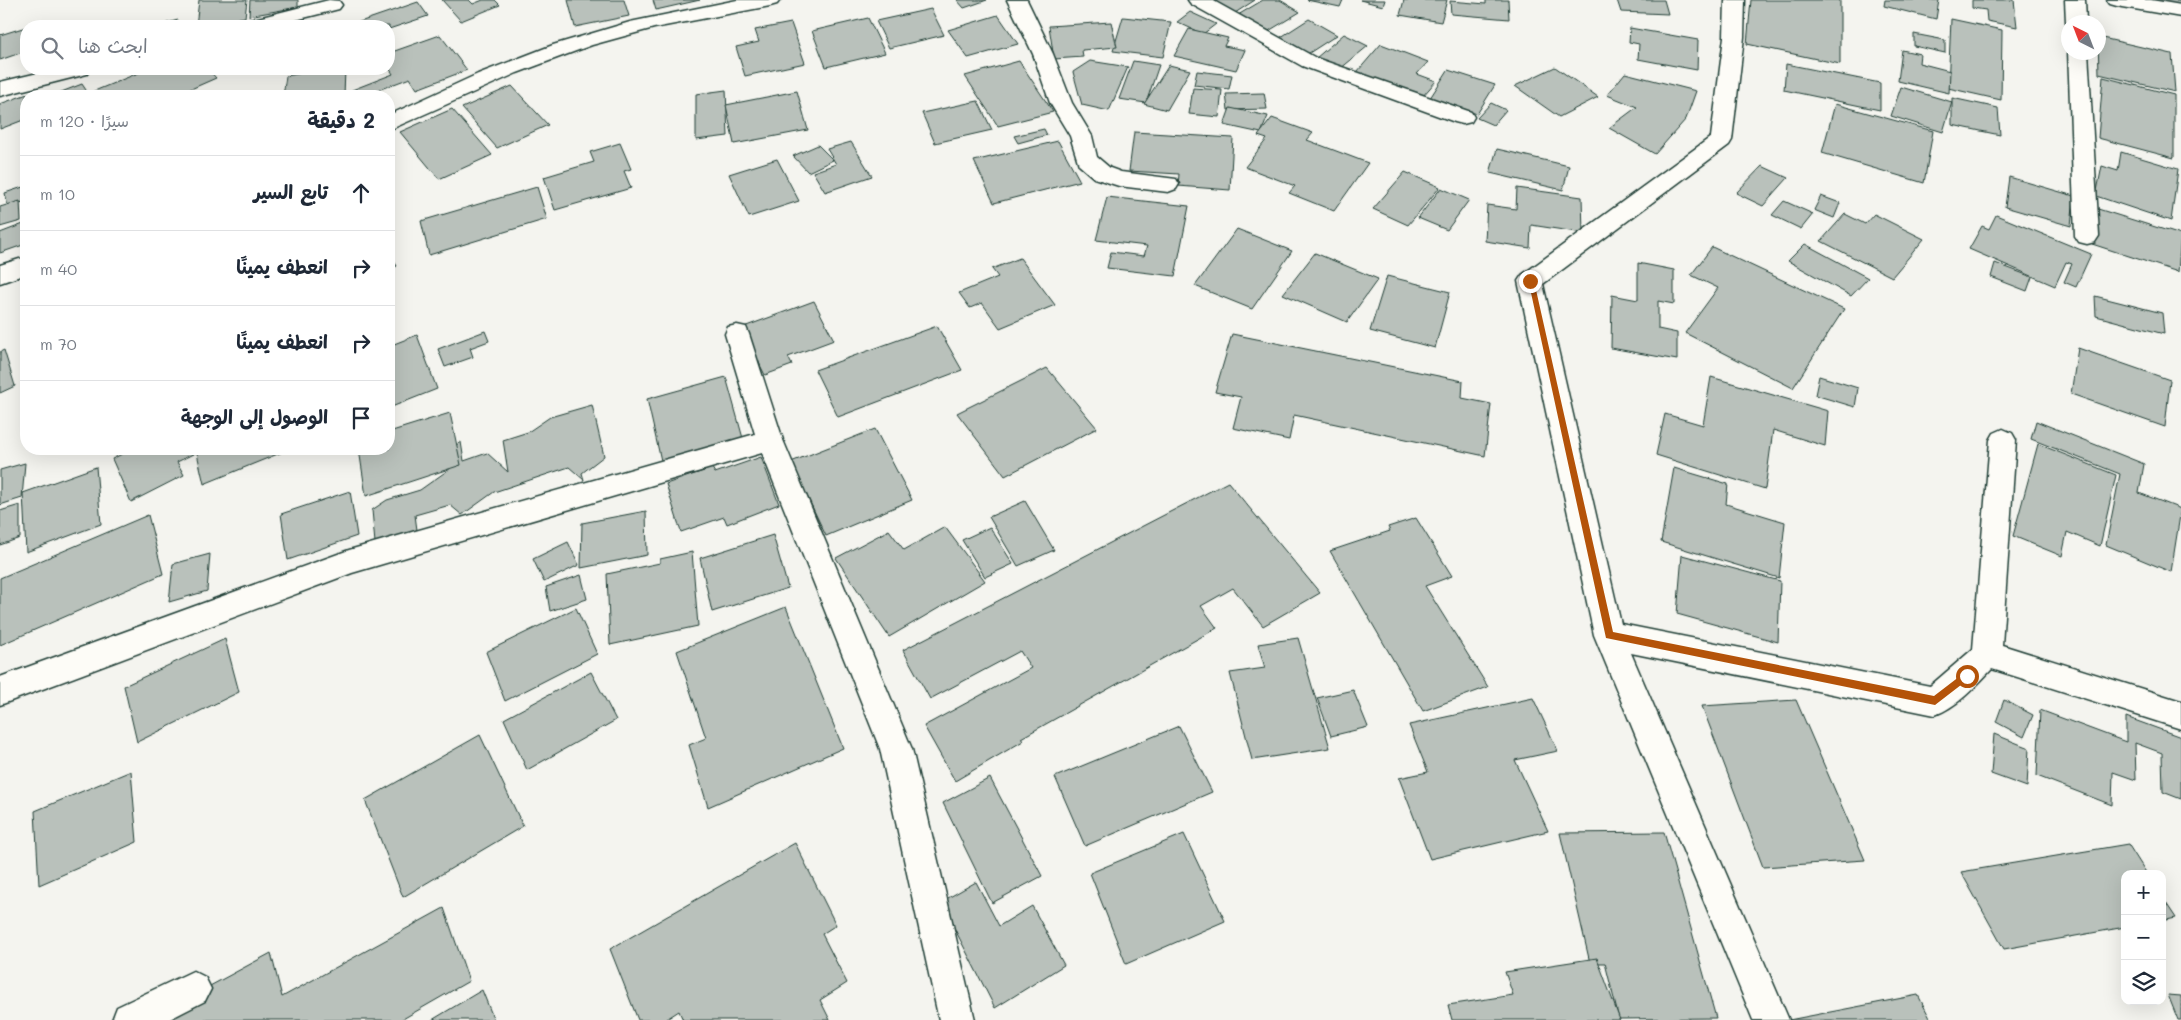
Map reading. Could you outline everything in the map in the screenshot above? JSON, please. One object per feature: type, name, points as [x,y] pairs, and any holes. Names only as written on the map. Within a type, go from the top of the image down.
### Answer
[{"type":"street","points":[[395,120],[483,78],[585,40],[680,16],[770,0]]},
{"type":"street","points":[[1017,0],[1043,54],[1061,103],[1081,136],[1087,160],[1102,173],[1119,179],[1168,184]]},
{"type":"street","points":[[1198,0],[1310,62],[1463,117]]},
{"type":"street","points":[[1735,0],[1734,37],[1721,140],[1530,281],[1609,635],[1771,1020]]},
{"type":"street","points":[[2075,0],[2076,15]]},
{"type":"street","points":[[2117,0],[2181,11]]},
{"type":"street","points":[[273,20],[332,5]]},
{"type":"street","points":[[2078,60],[2087,236]]},
{"type":"street","points":[[0,89],[56,75]]},
{"type":"street","points":[[0,274],[20,267]]},
{"type":"street","points":[[737,334],[770,440],[896,749],[957,1020]]},
{"type":"street","points":[[0,691],[349,562],[770,440]]},
{"type":"street","points":[[1609,635],[1935,700],[1967,676],[1987,654],[2003,440]]},
{"type":"street","points":[[1987,654],[2181,715]]},
{"type":"street","points":[[130,1020],[193,989]]},
{"type":"building","points":[[199,0],[247,0],[245,17],[229,20],[197,20]]},
{"type":"building","points":[[250,0],[298,0],[298,7],[249,16]]},
{"type":"building","points":[[442,0],[469,0],[473,4],[483,0],[495,0],[500,5],[461,21]]},
{"type":"building","points":[[568,0],[624,0],[629,16],[575,27]]},
{"type":"building","points":[[653,0],[700,0],[656,10]]},
{"type":"building","points":[[957,0],[987,0],[964,8]]},
{"type":"building","points":[[1210,0],[1255,0],[1235,13]]},
{"type":"building","points":[[1263,0],[1280,0],[1300,12],[1267,32],[1238,15]]},
{"type":"building","points":[[1307,0],[1343,0],[1340,7]]},
{"type":"building","points":[[1360,0],[1385,0],[1383,6]]},
{"type":"building","points":[[1404,0],[1447,0],[1441,22],[1400,15]]},
{"type":"building","points":[[1486,0],[1508,0],[1509,19],[1451,14],[1450,1],[1486,4]]},
{"type":"building","points":[[1617,0],[1664,0],[1668,14],[1621,12]]},
{"type":"building","points":[[1751,0],[1840,0],[1840,64],[1747,44]]},
{"type":"building","points":[[1885,0],[1939,0],[1936,19],[1884,6]]},
{"type":"building","points":[[1972,0],[2014,0],[2017,27],[1987,21],[1986,10],[1972,8]]},
{"type":"building","points":[[2154,0],[2180,0],[2181,6]]},
{"type":"building","points":[[418,2],[428,16],[395,27],[395,20],[366,20]]},
{"type":"building","points":[[931,9],[944,35],[889,48],[876,21]]},
{"type":"building","points":[[1190,12],[1216,24],[1203,34],[1177,22]]},
{"type":"building","points":[[998,15],[1018,44],[968,58],[948,30]]},
{"type":"building","points":[[1123,17],[1171,22],[1163,57],[1113,51]]},
{"type":"building","points":[[868,18],[885,53],[826,67],[812,31]]},
{"type":"building","points":[[1309,19],[1337,35],[1306,55],[1278,39]]},
{"type":"building","points":[[1951,19],[2002,30],[2001,100],[1948,88]]},
{"type":"building","points":[[1111,22],[1117,47],[1082,50],[1083,57],[1054,59],[1049,26]]},
{"type":"building","points":[[791,23],[805,63],[745,76],[736,47],[759,42],[755,30]]},
{"type":"building","points":[[1630,28],[1698,40],[1697,70],[1638,59],[1639,44],[1629,42]]},
{"type":"building","points":[[20,29],[20,53],[0,60],[0,35]]},
{"type":"building","points":[[1189,29],[1228,38],[1224,46],[1245,50],[1236,70],[1174,56]]},
{"type":"building","points":[[1344,34],[1368,46],[1340,69],[1316,58]]},
{"type":"building","points":[[1914,34],[1945,40],[1945,53],[1914,46]]},
{"type":"building","points":[[440,35],[467,70],[417,89],[410,78],[378,90],[352,90],[390,75],[395,75],[395,51]]},
{"type":"building","points":[[2106,39],[2172,54],[2175,92],[2099,74],[2099,60],[2106,60]]},
{"type":"building","points":[[1381,44],[1428,62],[1417,74],[1436,81],[1422,97],[1357,72]]},
{"type":"building","points":[[1902,50],[1920,54],[1919,63],[1950,71],[1949,93],[1898,81]]},
{"type":"building","points":[[1019,61],[1053,112],[998,126],[965,76]]},
{"type":"building","points":[[1090,61],[1128,67],[1109,111],[1082,105],[1073,72]]},
{"type":"building","points":[[1133,61],[1159,65],[1146,103],[1119,99]]},
{"type":"building","points":[[1786,64],[1880,83],[1880,110],[1784,90]]},
{"type":"building","points":[[1169,65],[1190,70],[1167,110],[1144,104]]},
{"type":"building","points":[[1555,67],[1598,97],[1559,117],[1515,86]]},
{"type":"building","points":[[1448,70],[1495,85],[1477,114],[1430,98]]},
{"type":"building","points":[[1197,71],[1232,75],[1229,89],[1194,85]]},
{"type":"building","points":[[1625,73],[1696,91],[1686,119],[1655,154],[1609,128],[1637,107],[1607,95]]},
{"type":"building","points":[[133,75],[213,75],[216,78],[189,90],[97,90]]},
{"type":"building","points":[[345,75],[344,90],[284,90],[286,76]]},
{"type":"building","points":[[2103,77],[2174,95],[2174,158],[2098,138]]},
{"type":"building","points":[[82,84],[86,90],[66,90]]},
{"type":"building","points":[[512,86],[548,125],[497,148],[462,108]]},
{"type":"building","points":[[1901,87],[1952,102],[1943,132],[1891,116]]},
{"type":"building","points":[[1193,88],[1222,90],[1219,117],[1189,114]]},
{"type":"building","points":[[726,90],[728,136],[696,140],[696,94]]},
{"type":"building","points":[[797,91],[808,130],[734,144],[726,105]]},
{"type":"building","points":[[1264,93],[1267,109],[1228,110],[1226,94]]},
{"type":"building","points":[[20,97],[20,121],[0,129],[0,104]]},
{"type":"building","points":[[1952,98],[1998,108],[2000,135],[1952,125]]},
{"type":"building","points":[[978,101],[992,130],[935,143],[922,113]]},
{"type":"building","points":[[1491,103],[1506,110],[1493,125],[1477,118]]},
{"type":"building","points":[[1835,104],[1933,131],[1924,183],[1822,153]]},
{"type":"building","points":[[1230,108],[1268,116],[1261,133],[1224,125]]},
{"type":"building","points":[[452,109],[492,155],[439,179],[400,132]]},
{"type":"building","points":[[1272,118],[1313,133],[1307,140],[1368,163],[1334,211],[1289,193],[1295,186],[1245,167],[1267,139],[1258,136]]},
{"type":"building","points":[[1044,129],[1047,135],[1018,143],[1014,136]]},
{"type":"building","points":[[1134,132],[1233,138],[1230,190],[1178,186],[1179,174],[1129,171]]},
{"type":"building","points":[[1058,141],[1080,181],[994,203],[974,161]]},
{"type":"building","points":[[851,142],[872,176],[825,192],[813,172],[836,164],[827,149]]},
{"type":"building","points":[[620,143],[631,169],[624,171],[631,188],[555,210],[544,177],[594,162],[590,152]]},
{"type":"building","points":[[818,145],[833,160],[808,172],[793,156]]},
{"type":"building","points":[[1497,149],[1569,166],[1563,190],[1490,173]]},
{"type":"building","points":[[2121,152],[2178,169],[2171,221],[2096,196],[2102,166],[2118,171]]},
{"type":"building","points":[[777,159],[799,201],[749,217],[729,174]]},
{"type":"building","points":[[1762,166],[1788,178],[1763,206],[1736,193]]},
{"type":"building","points":[[1405,172],[1440,187],[1408,225],[1373,209]]},
{"type":"building","points":[[2009,177],[2074,196],[2071,226],[2005,207]]},
{"type":"building","points":[[537,187],[547,219],[429,255],[421,221]]},
{"type":"building","points":[[20,188],[20,203],[8,207],[5,193]]},
{"type":"building","points":[[1441,188],[1469,200],[1447,230],[1418,218]]},
{"type":"building","points":[[1517,188],[1582,197],[1583,233],[1531,225],[1530,248],[1485,241],[1487,205],[1516,209]]},
{"type":"building","points":[[1821,196],[1840,203],[1834,218],[1814,210]]},
{"type":"building","points":[[1107,197],[1189,206],[1175,276],[1107,268],[1111,252],[1144,256],[1147,246],[1096,240]]},
{"type":"building","points":[[20,201],[20,221],[0,227],[0,207]]},
{"type":"building","points":[[1784,201],[1813,214],[1801,229],[1772,215]]},
{"type":"building","points":[[2098,209],[2181,235],[2178,272],[2092,244]]},
{"type":"building","points":[[1845,214],[1865,224],[1874,214],[1924,239],[1892,277],[1821,241]]},
{"type":"building","points":[[1996,215],[2091,254],[2076,287],[2064,282],[2072,264],[2066,262],[2055,286],[1969,249],[1982,226],[1989,229]]},
{"type":"building","points":[[20,225],[20,246],[0,253],[0,233]]},
{"type":"building","points":[[1237,229],[1292,251],[1252,309],[1195,286]]},
{"type":"building","points":[[1805,244],[1868,278],[1851,296],[1788,261]]},
{"type":"building","points":[[1712,247],[1844,309],[1793,388],[1685,333],[1718,288],[1691,275]]},
{"type":"building","points":[[1315,253],[1378,279],[1347,322],[1283,294]]},
{"type":"building","points":[[1020,258],[1055,305],[1000,328],[982,303],[970,308],[959,293],[998,277],[992,269]]},
{"type":"building","points":[[1638,263],[1674,270],[1674,304],[1658,301],[1658,329],[1677,333],[1677,360],[1611,348],[1612,295],[1638,300]]},
{"type":"building","points":[[1995,263],[2032,277],[2027,291],[1991,277]]},
{"type":"building","points":[[1387,276],[1450,292],[1435,348],[1370,331]]},
{"type":"building","points":[[2095,296],[2162,313],[2164,334],[2096,316]]},
{"type":"building","points":[[814,301],[834,340],[788,357],[792,365],[765,375],[741,328]]},
{"type":"building","points":[[937,326],[962,370],[838,417],[815,370]]},
{"type":"building","points":[[485,331],[489,341],[470,348],[473,357],[445,367],[438,349]]},
{"type":"building","points":[[1232,334],[1463,381],[1462,398],[1491,404],[1485,456],[1294,415],[1289,440],[1233,428],[1241,397],[1215,392]]},
{"type":"building","points":[[417,335],[437,389],[395,406],[395,344]]},
{"type":"building","points":[[2078,348],[2170,380],[2165,427],[2071,394]]},
{"type":"building","points":[[4,350],[15,386],[0,393],[0,352]]},
{"type":"building","points":[[1047,368],[1097,428],[1005,476],[957,413]]},
{"type":"building","points":[[1819,376],[1858,388],[1855,407],[1815,395]]},
{"type":"building","points":[[726,377],[744,442],[662,465],[647,399]]},
{"type":"building","points":[[1711,377],[1828,411],[1825,446],[1773,430],[1765,489],[1656,455],[1665,414],[1703,425]]},
{"type":"building","points":[[592,405],[604,456],[582,473],[584,480],[569,467],[494,492],[462,515],[450,505],[415,515],[417,530],[375,543],[372,510],[387,500],[420,490],[451,468],[448,450],[461,442],[464,461],[487,453],[508,472],[503,440],[528,432],[550,417]]},
{"type":"building","points":[[450,413],[461,465],[366,496],[360,455],[395,455],[395,430]]},
{"type":"building","points":[[2036,421],[2144,464],[2139,493],[2181,509],[2171,572],[2106,545],[2120,474],[2031,439]]},
{"type":"building","points":[[875,429],[912,500],[826,536],[791,462]]},
{"type":"building","points":[[2038,444],[2116,475],[2100,546],[2067,532],[2062,556],[2013,536]]},
{"type":"building","points":[[120,455],[191,455],[177,462],[184,475],[131,502],[112,459]]},
{"type":"building","points":[[197,455],[275,455],[204,484]]},
{"type":"building","points":[[761,457],[779,504],[727,524],[724,517],[681,532],[666,484],[712,468],[715,473]]},
{"type":"building","points":[[25,463],[22,498],[0,505],[0,470]]},
{"type":"building","points":[[96,467],[101,524],[26,552],[23,493]]},
{"type":"building","points":[[1674,468],[1728,484],[1726,504],[1785,522],[1779,578],[1661,542]]},
{"type":"building","points":[[1228,482],[1320,593],[1263,626],[1233,588],[1201,606],[1217,628],[1021,738],[1023,741],[955,781],[924,726],[1031,668],[1020,651],[930,699],[903,650]]},
{"type":"building","points":[[350,491],[357,536],[288,560],[281,514]]},
{"type":"building","points":[[1025,501],[1054,550],[1018,566],[989,517]]},
{"type":"building","points":[[20,505],[20,538],[0,545],[0,511]]},
{"type":"building","points":[[646,511],[647,555],[581,568],[582,523]]},
{"type":"building","points":[[148,515],[163,574],[0,645],[0,578]]},
{"type":"building","points":[[1416,518],[1452,576],[1425,586],[1488,687],[1423,711],[1330,551],[1390,531],[1388,527]]},
{"type":"building","points":[[945,527],[985,581],[889,637],[836,558],[889,530],[904,550]]},
{"type":"building","points":[[990,527],[1013,564],[985,577],[962,540]]},
{"type":"building","points":[[773,535],[788,588],[712,612],[700,558]]},
{"type":"building","points":[[568,542],[579,565],[544,582],[533,559]]},
{"type":"building","points":[[692,552],[698,626],[610,645],[607,574],[660,563],[660,559]]},
{"type":"building","points":[[210,554],[207,591],[169,602],[173,564]]},
{"type":"building","points":[[1682,555],[1780,581],[1778,642],[1677,614]]},
{"type":"building","points":[[581,575],[587,599],[550,611],[546,587]]},
{"type":"building","points":[[786,607],[843,748],[708,807],[689,745],[706,738],[677,651]]},
{"type":"building","points":[[576,608],[597,654],[505,701],[486,652]]},
{"type":"building","points":[[1298,638],[1330,748],[1252,760],[1230,673],[1265,668],[1258,644]]},
{"type":"building","points":[[225,639],[239,692],[137,742],[124,686]]},
{"type":"building","points":[[591,672],[616,720],[527,770],[504,719]]},
{"type":"building","points":[[1353,690],[1368,727],[1331,736],[1317,698]]},
{"type":"building","points":[[1533,698],[1558,751],[1515,760],[1548,831],[1430,859],[1399,778],[1428,772],[1409,725]]},
{"type":"building","points":[[1796,700],[1865,860],[1763,867],[1702,706]]},
{"type":"building","points":[[2004,700],[2033,715],[2024,737],[1996,722]]},
{"type":"building","points":[[2040,710],[2126,742],[2126,717],[2181,737],[2181,799],[2163,792],[2162,753],[2135,743],[2136,780],[2113,772],[2112,805],[2037,776]]},
{"type":"building","points":[[1179,726],[1212,792],[1085,846],[1055,777]]},
{"type":"building","points":[[1994,734],[2029,748],[2027,787],[1991,774]]},
{"type":"building","points":[[480,735],[523,826],[403,897],[365,800]]},
{"type":"building","points":[[131,771],[137,842],[39,885],[35,811]]},
{"type":"building","points":[[990,778],[1042,876],[992,903],[943,803]]},
{"type":"building","points":[[1664,832],[1716,1018],[1619,1019],[1605,963],[1590,963],[1560,833]]},
{"type":"building","points":[[1184,834],[1225,921],[1126,964],[1090,873]]},
{"type":"building","points":[[795,843],[836,925],[822,934],[847,983],[820,1000],[830,1020],[683,1020],[679,1011],[665,1020],[638,1020],[610,949]]},
{"type":"building","points":[[2128,844],[2144,870],[2121,870],[2121,928],[2004,949],[1961,872]]},
{"type":"building","points":[[976,882],[999,926],[1032,906],[1064,965],[995,1008],[941,902]]},
{"type":"building","points":[[2166,903],[2176,918],[2166,920]]},
{"type":"building","points":[[444,908],[469,981],[401,1020],[147,1020],[271,953],[282,997]]},
{"type":"building","points":[[1597,958],[1620,1020],[1452,1020],[1448,1005],[1513,995],[1505,972]]},
{"type":"building","points":[[482,990],[494,1020],[432,1020]]},
{"type":"building","points":[[1918,995],[1931,1020],[1789,1020]]},
{"type":"building","points":[[2168,995],[2181,996],[2181,1020],[2178,1020]]},
{"type":"route","points":[[1530,281],[1609,635],[1935,700],[1967,676]]}]
